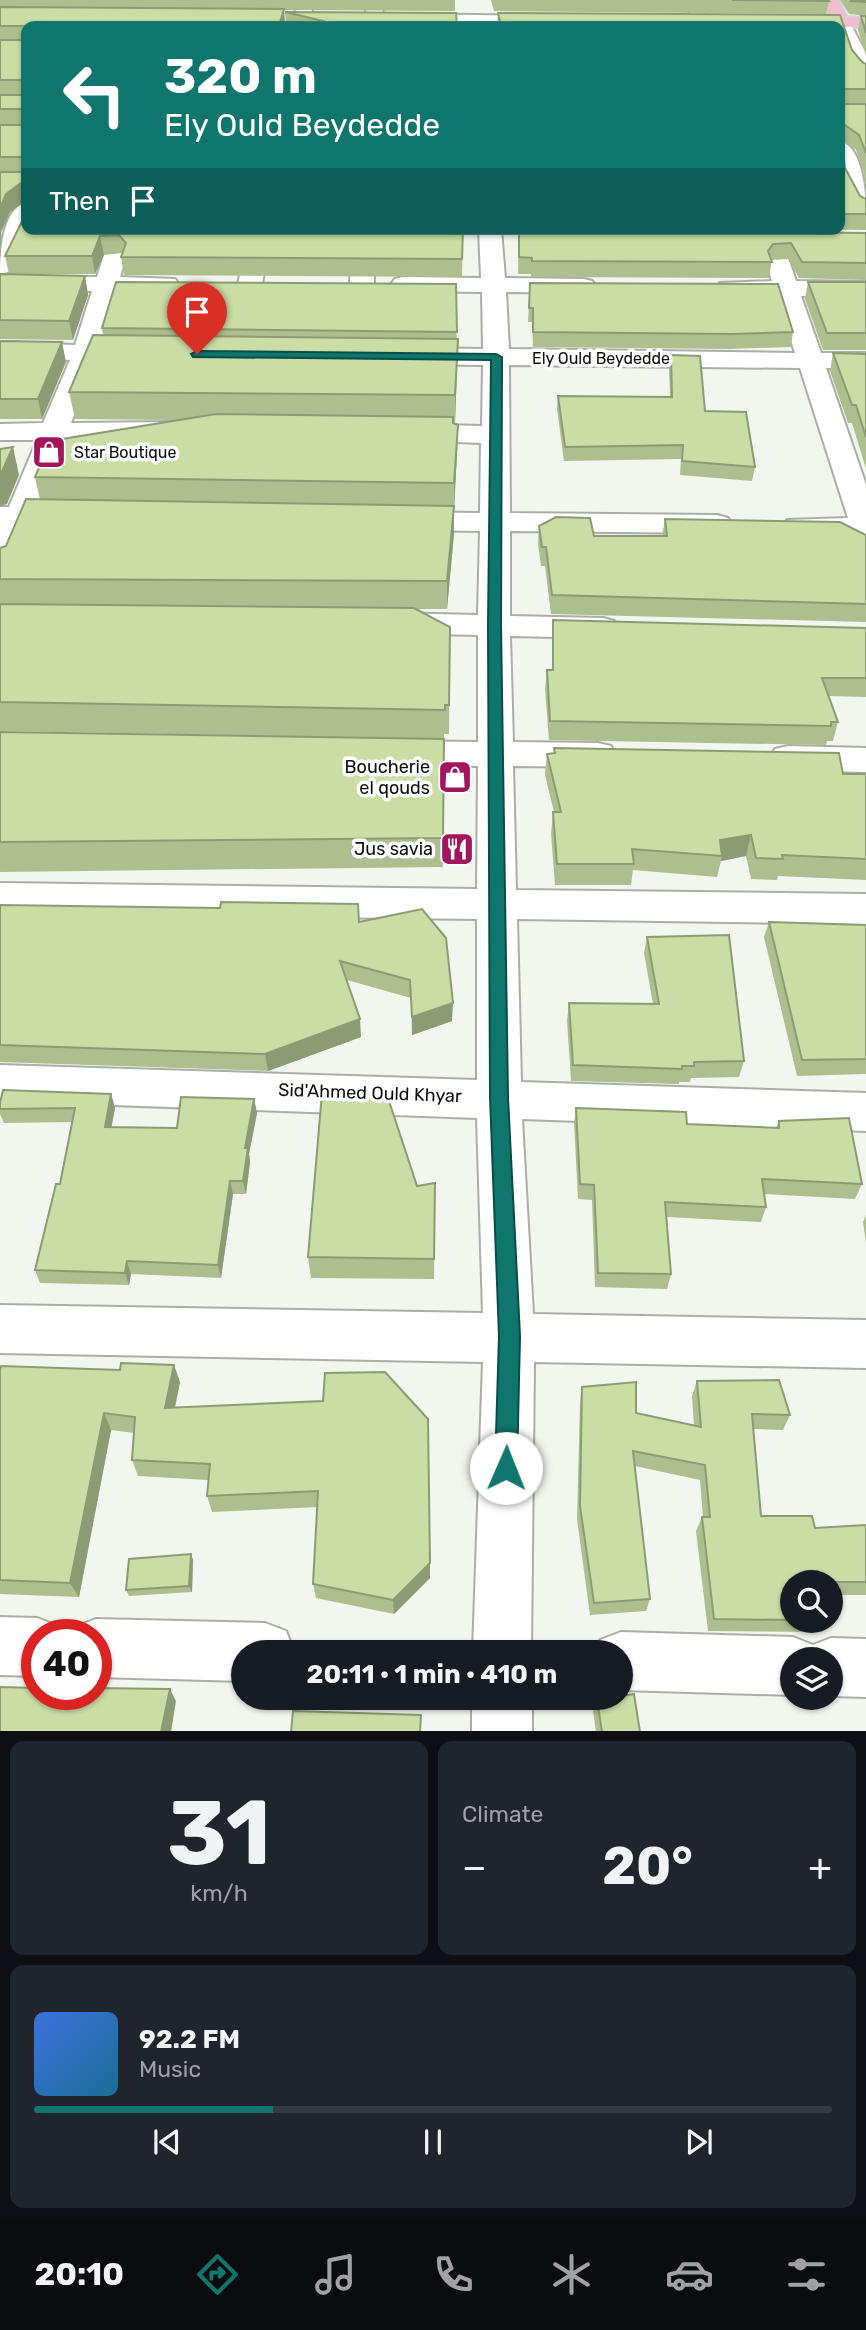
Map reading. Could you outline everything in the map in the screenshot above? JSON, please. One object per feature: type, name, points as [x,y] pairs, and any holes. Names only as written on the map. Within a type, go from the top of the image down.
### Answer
[{"type":"main road","points":[[830,0],[840,21]]},
{"type":"main road","points":[[845,22],[866,23]]},
{"type":"street","points":[[306,0],[297,21],[326,19]]},
{"type":"street","points":[[370,21],[375,0]]},
{"type":"street","points":[[492,21],[493,0]]},
{"type":"street","points":[[695,0],[699,21]]},
{"type":"street","points":[[845,33],[858,67]]},
{"type":"street","points":[[845,141],[866,142]]},
{"type":"street","points":[[845,160],[858,195]]},
{"type":"street","points":[[0,267],[17,223]]},
{"type":"street","points":[[0,567],[10,517],[55,430],[85,353],[122,235]]},
{"type":"street","points":[[250,284],[259,235]]},
{"type":"street","points":[[362,284],[370,235]]},
{"type":"street","points":[[490,235],[497,435],[494,625],[499,1097],[509,1336],[502,1640]]},
{"type":"street","points":[[510,235],[516,236]]},
{"type":"street","points":[[372,521],[866,528],[809,360],[788,288],[768,236]]},
{"type":"street","points":[[334,284],[493,285],[601,280]]},
{"type":"street","points":[[0,284],[185,284]]},
{"type":"street","points":[[224,284],[278,284]]},
{"type":"street","points":[[707,287],[866,289]]},
{"type":"street","points":[[0,350],[169,354]]},
{"type":"street","name":"Ely Ould Beydedde","points":[[375,356],[866,361]]},
{"type":"street","points":[[0,432],[193,430]]},
{"type":"street","points":[[380,432],[497,435]]},
{"type":"street","points":[[835,440],[866,440]]},
{"type":"street","points":[[10,517],[100,518]]},
{"type":"street","points":[[357,623],[632,628]]},
{"type":"street","points":[[360,752],[633,755]]},
{"type":"street","points":[[756,758],[866,760]]},
{"type":"street","points":[[0,898],[866,909]]},
{"type":"street","name":"Sid'Ahmed Ould Khyar","points":[[0,1083],[499,1097],[866,1112]]},
{"type":"street","points":[[0,1329],[866,1344]]},
{"type":"street","points":[[0,1646],[21,1647]]},
{"type":"street","points":[[112,1648],[231,1651]]},
{"type":"street","points":[[633,1661],[780,1666]]},
{"type":"street","points":[[843,1667],[866,1668]]},
{"type":"street","points":[[502,1710],[502,1731]]},
{"type":"building","points":[[732,0],[828,0],[829,1]]},
{"type":"building","points":[[0,7],[284,9],[280,21],[21,21],[21,26],[0,26]]},
{"type":"building","points":[[285,12],[456,13],[457,21],[323,21]]},
{"type":"building","points":[[498,13],[840,15],[842,21],[500,21]]},
{"type":"building","points":[[861,16],[866,16],[866,33]]},
{"type":"building","points":[[845,30],[852,50],[866,64],[866,89],[845,89]]},
{"type":"building","points":[[0,40],[21,40],[21,80],[0,80]]},
{"type":"building","points":[[0,95],[21,95],[21,109],[0,109]]},
{"type":"building","points":[[845,104],[866,104],[866,153],[859,135],[845,125]]},
{"type":"building","points":[[0,125],[21,125],[21,157],[0,157]]},
{"type":"building","points":[[845,168],[860,196],[866,199],[866,214],[845,214]]},
{"type":"building","points":[[0,172],[21,172],[21,183],[6,194],[0,208]]},
{"type":"building","points":[[21,223],[21,235],[119,235],[100,236],[92,256],[5,256]]},
{"type":"building","points":[[866,233],[866,263],[802,262],[791,243],[773,244],[768,251],[772,262],[532,261],[532,258],[519,257],[519,235]]},
{"type":"building","points":[[119,235],[463,235],[462,259],[121,257],[126,243]]},
{"type":"building","points":[[0,274],[85,276],[69,321],[0,320]]},
{"type":"building","points":[[116,282],[456,284],[457,332],[102,328]]},
{"type":"building","points":[[808,282],[866,282],[866,333],[827,333]]},
{"type":"building","points":[[530,283],[778,284],[793,332],[533,332],[533,308],[529,308]]},
{"type":"building","points":[[93,335],[458,339],[455,395],[69,392]]},
{"type":"building","points":[[0,341],[62,342],[38,399],[0,399]]},
{"type":"building","points":[[833,353],[866,354],[866,437],[856,405],[852,405]]},
{"type":"building","points":[[671,355],[700,356],[705,411],[746,412],[755,467],[682,461],[683,445],[565,447],[558,396],[672,397]]},
{"type":"building","points":[[216,414],[453,417],[453,423],[458,425],[454,483],[35,477],[50,441]]},
{"type":"building","points":[[13,447],[0,476],[0,449]]},
{"type":"building","points":[[26,499],[454,506],[447,581],[0,579],[0,548],[6,546]]},
{"type":"building","points":[[556,517],[590,518],[594,536],[667,536],[665,519],[840,522],[866,535],[866,604],[552,595],[546,547],[542,547],[539,526]]},
{"type":"building","points":[[0,604],[414,608],[450,627],[449,705],[445,705],[445,710],[0,702]]},
{"type":"building","points":[[553,620],[866,628],[866,678],[822,678],[838,722],[831,722],[831,726],[550,721],[547,670],[553,670]]},
{"type":"building","points":[[0,732],[444,739],[443,838],[0,842]]},
{"type":"building","points":[[554,748],[839,753],[843,774],[866,774],[866,859],[782,855],[783,859],[756,858],[751,835],[720,840],[722,856],[632,849],[634,864],[557,864],[553,812],[561,812],[547,754],[555,753]]},
{"type":"building","points":[[221,902],[358,904],[359,922],[422,909],[446,938],[453,1003],[412,1017],[410,980],[340,961],[360,1019],[265,1054],[0,1045],[0,905],[220,908]]},
{"type":"building","points":[[769,922],[866,925],[866,1059],[802,1060]]},
{"type":"building","points":[[729,935],[744,1061],[694,1062],[694,1066],[682,1066],[682,1069],[573,1065],[569,1003],[659,1004],[647,937]]},
{"type":"building","points":[[3,1090],[111,1094],[105,1127],[177,1128],[181,1097],[254,1099],[245,1148],[248,1148],[243,1181],[230,1181],[218,1265],[127,1261],[125,1273],[35,1270],[56,1184],[60,1184],[75,1108],[0,1109]]},
{"type":"building","points":[[322,1093],[387,1095],[417,1186],[435,1183],[434,1259],[308,1257]]},
{"type":"building","points":[[576,1108],[686,1112],[687,1124],[779,1128],[779,1121],[849,1118],[862,1184],[762,1179],[766,1207],[665,1202],[671,1274],[598,1273],[594,1185],[580,1184]]},
{"type":"building","points":[[121,1363],[174,1365],[165,1408],[323,1401],[325,1373],[385,1372],[428,1419],[430,1563],[393,1600],[313,1584],[318,1491],[207,1496],[210,1464],[132,1460],[135,1417],[104,1413],[70,1583],[0,1580],[1,1366],[120,1370]]},
{"type":"building","points":[[779,1380],[790,1415],[752,1414],[761,1516],[812,1516],[815,1528],[866,1525],[866,1582],[843,1582],[843,1570],[780,1570],[780,1620],[714,1619],[702,1517],[710,1517],[705,1465],[633,1451],[650,1599],[594,1603],[580,1506],[582,1387],[636,1382],[636,1413],[701,1427],[697,1381]]},
{"type":"building","points":[[191,1554],[189,1586],[126,1590],[129,1559]]},
{"type":"building","points":[[0,1687],[21,1688],[21,1710],[112,1710],[112,1688],[170,1689],[161,1731],[0,1731]]},
{"type":"building","points":[[634,1694],[640,1731],[602,1731],[599,1710],[633,1710]]},
{"type":"building","points":[[293,1711],[421,1715],[420,1731],[291,1731]]},
{"type":"place","name":"Star Boutique","points":[[49,452]]},
{"type":"place","name":"Boucherie el qouds","points":[[455,777]]},
{"type":"place","name":"Jus savia","points":[[457,849]]},
{"type":"route","points":[[197,354],[496,357],[494,625],[499,1097],[509,1336],[506,1468]]}]
